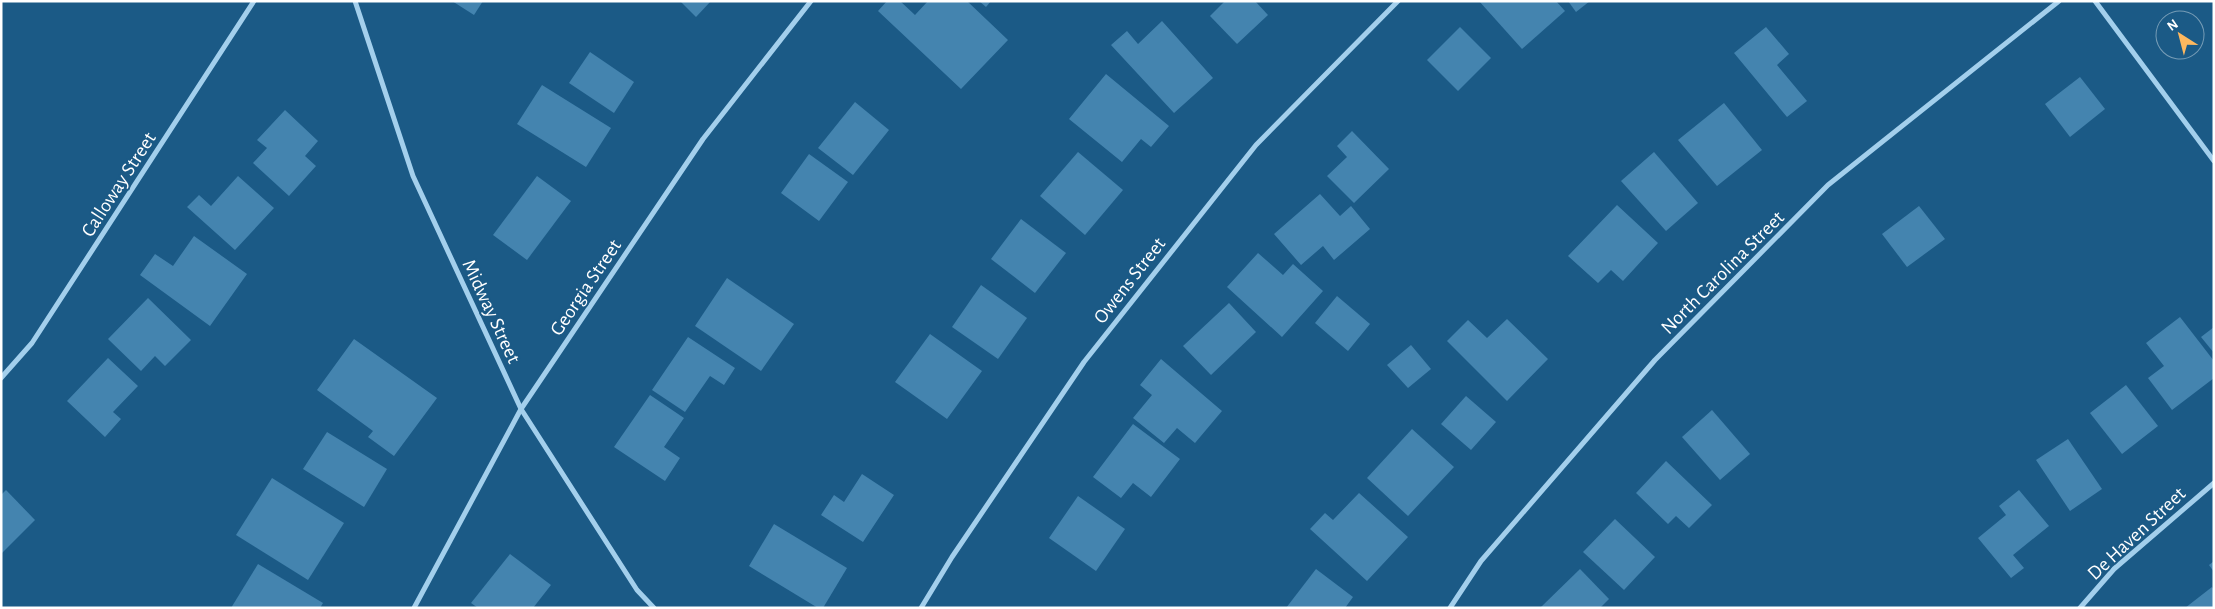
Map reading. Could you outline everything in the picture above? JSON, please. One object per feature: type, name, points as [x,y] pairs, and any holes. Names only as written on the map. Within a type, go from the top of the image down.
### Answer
[{"type":"street","name":"Calloway Street","points":[[1,378],[32,343],[254,1]]},
{"type":"street","name":"Midway Street","points":[[355,1],[412,176],[521,409],[637,590],[654,608]]},
{"type":"street","name":"Georgia Street","points":[[414,608],[521,409],[703,139],[811,1]]},
{"type":"street","name":"Owens Street","points":[[921,608],[952,557],[1084,362],[1256,144],[1398,1]]},
{"type":"street","name":"North Carolina Street","points":[[1450,608],[1481,561],[1656,360],[1828,185],[2059,1]]},
{"type":"street","points":[[2095,1],[2214,161]]},
{"type":"street","name":"De Haven Street","points":[[2080,608],[2114,570],[2214,483]]},
{"type":"building","points":[[452,1],[483,1],[474,15]]},
{"type":"building","points":[[680,1],[711,1],[696,17]]},
{"type":"building","points":[[887,1],[900,1],[915,15],[928,1],[967,1],[1008,40],[961,89],[878,11]]},
{"type":"building","points":[[979,1],[991,1],[986,7]]},
{"type":"building","points":[[1225,1],[1255,1],[1268,15],[1237,44],[1210,16]]},
{"type":"building","points":[[1479,1],[1556,1],[1565,11],[1522,49]]},
{"type":"building","points":[[1568,1],[1590,1],[1576,12]]},
{"type":"building","points":[[1162,21],[1213,78],[1174,113],[1111,45],[1127,31],[1138,44]]},
{"type":"building","points":[[1460,27],[1491,58],[1458,91],[1427,60]]},
{"type":"building","points":[[1766,27],[1789,54],[1777,65],[1807,101],[1787,117],[1734,53]]},
{"type":"building","points":[[590,52],[634,82],[614,113],[569,83]]},
{"type":"building","points":[[1106,74],[1169,126],[1151,147],[1141,139],[1122,162],[1069,119]]},
{"type":"building","points":[[2080,77],[2105,109],[2070,137],[2045,104]]},
{"type":"building","points":[[542,85],[611,128],[586,167],[517,124]]},
{"type":"building","points":[[855,102],[889,130],[853,175],[818,148]]},
{"type":"building","points":[[1724,103],[1762,150],[1717,186],[1678,140]]},
{"type":"building","points":[[285,110],[318,141],[305,156],[316,166],[289,196],[253,163],[267,148],[257,140]]},
{"type":"building","points":[[1352,131],[1389,169],[1354,203],[1327,176],[1347,157],[1337,146]]},
{"type":"building","points":[[1078,152],[1123,190],[1085,235],[1040,196]]},
{"type":"building","points":[[1654,152],[1698,203],[1666,231],[1621,181]]},
{"type":"building","points":[[809,154],[848,182],[819,221],[781,193]]},
{"type":"building","points":[[238,176],[274,208],[235,250],[187,207],[199,195],[211,206]]},
{"type":"building","points":[[537,176],[571,201],[527,260],[493,235]]},
{"type":"building","points":[[1320,194],[1340,216],[1351,206],[1370,229],[1334,260],[1323,246],[1301,265],[1274,234]]},
{"type":"building","points":[[1617,205],[1658,243],[1623,281],[1611,270],[1598,283],[1568,256]]},
{"type":"building","points":[[1919,206],[1945,239],[1907,267],[1882,234]]},
{"type":"building","points":[[1021,219],[1066,253],[1035,293],[991,259]]},
{"type":"building","points":[[194,236],[247,274],[210,326],[140,275],[155,254],[173,266]]},
{"type":"building","points":[[1258,253],[1283,275],[1293,264],[1323,291],[1282,337],[1227,287]]},
{"type":"building","points":[[727,278],[794,324],[761,371],[695,326]]},
{"type":"building","points":[[981,285],[1027,318],[998,359],[952,327]]},
{"type":"building","points":[[1337,296],[1370,324],[1348,351],[1315,323]]},
{"type":"building","points":[[148,298],[191,340],[165,366],[155,356],[141,371],[108,339]]},
{"type":"building","points":[[1229,303],[1256,332],[1211,375],[1183,346]]},
{"type":"building","points":[[2180,317],[2214,361],[2214,378],[2172,410],[2148,378],[2164,366],[2146,343]]},
{"type":"building","points":[[1507,319],[1548,359],[1507,401],[1447,341],[1468,320],[1487,338]]},
{"type":"building","points":[[2214,327],[2214,353],[2201,337]]},
{"type":"building","points":[[930,334],[982,371],[947,419],[895,382]]},
{"type":"building","points":[[688,337],[735,368],[724,385],[710,376],[685,412],[652,390]]},
{"type":"building","points":[[354,339],[437,398],[394,456],[368,437],[373,431],[317,390]]},
{"type":"building","points":[[1411,345],[1431,369],[1408,388],[1387,365]]},
{"type":"building","points":[[108,358],[138,386],[113,412],[121,419],[105,437],[67,401]]},
{"type":"building","points":[[1161,359],[1222,411],[1195,443],[1177,428],[1164,443],[1133,418],[1152,395],[1140,385]]},
{"type":"building","points":[[2126,385],[2158,426],[2122,454],[2090,413]]},
{"type":"building","points":[[650,395],[684,418],[664,447],[680,458],[665,481],[614,447]]},
{"type":"building","points":[[1466,396],[1496,422],[1471,450],[1441,424]]},
{"type":"building","points":[[1712,410],[1750,454],[1720,480],[1682,437]]},
{"type":"building","points":[[1133,424],[1180,459],[1151,497],[1133,483],[1121,498],[1093,477]]},
{"type":"building","points":[[1412,429],[1454,467],[1408,516],[1367,478]]},
{"type":"building","points":[[327,432],[387,469],[364,507],[303,469]]},
{"type":"building","points":[[2068,439],[2102,489],[2070,511],[2036,460]]},
{"type":"building","points":[[1666,461],[1712,505],[1689,528],[1676,516],[1668,524],[1636,493]]},
{"type":"building","points":[[862,474],[894,495],[863,542],[821,515],[834,495],[844,502]]},
{"type":"building","points":[[272,478],[344,523],[308,580],[236,535]]},
{"type":"building","points":[[6,490],[35,520],[1,554],[1,495]]},
{"type":"building","points":[[2019,490],[2049,526],[2013,555],[2024,568],[2011,578],[1978,538],[2006,515],[1999,506]]},
{"type":"building","points":[[1359,493],[1408,537],[1367,581],[1310,529],[1325,513],[1333,520]]},
{"type":"building","points":[[1078,496],[1125,529],[1096,571],[1049,538]]},
{"type":"building","points":[[1615,519],[1655,557],[1624,590],[1583,552]]},
{"type":"building","points":[[774,524],[847,568],[823,608],[818,608],[749,566]]},
{"type":"building","points":[[510,554],[551,585],[533,608],[478,608],[471,603]]},
{"type":"building","points":[[2214,561],[2214,572],[2209,565]]},
{"type":"building","points":[[258,564],[323,603],[320,608],[231,608]]},
{"type":"building","points":[[1316,569],[1353,597],[1345,608],[1286,608]]},
{"type":"building","points":[[1580,569],[1609,599],[1600,608],[1540,608]]},
{"type":"building","points":[[2212,587],[2214,590],[2214,608],[2185,608]]}]
